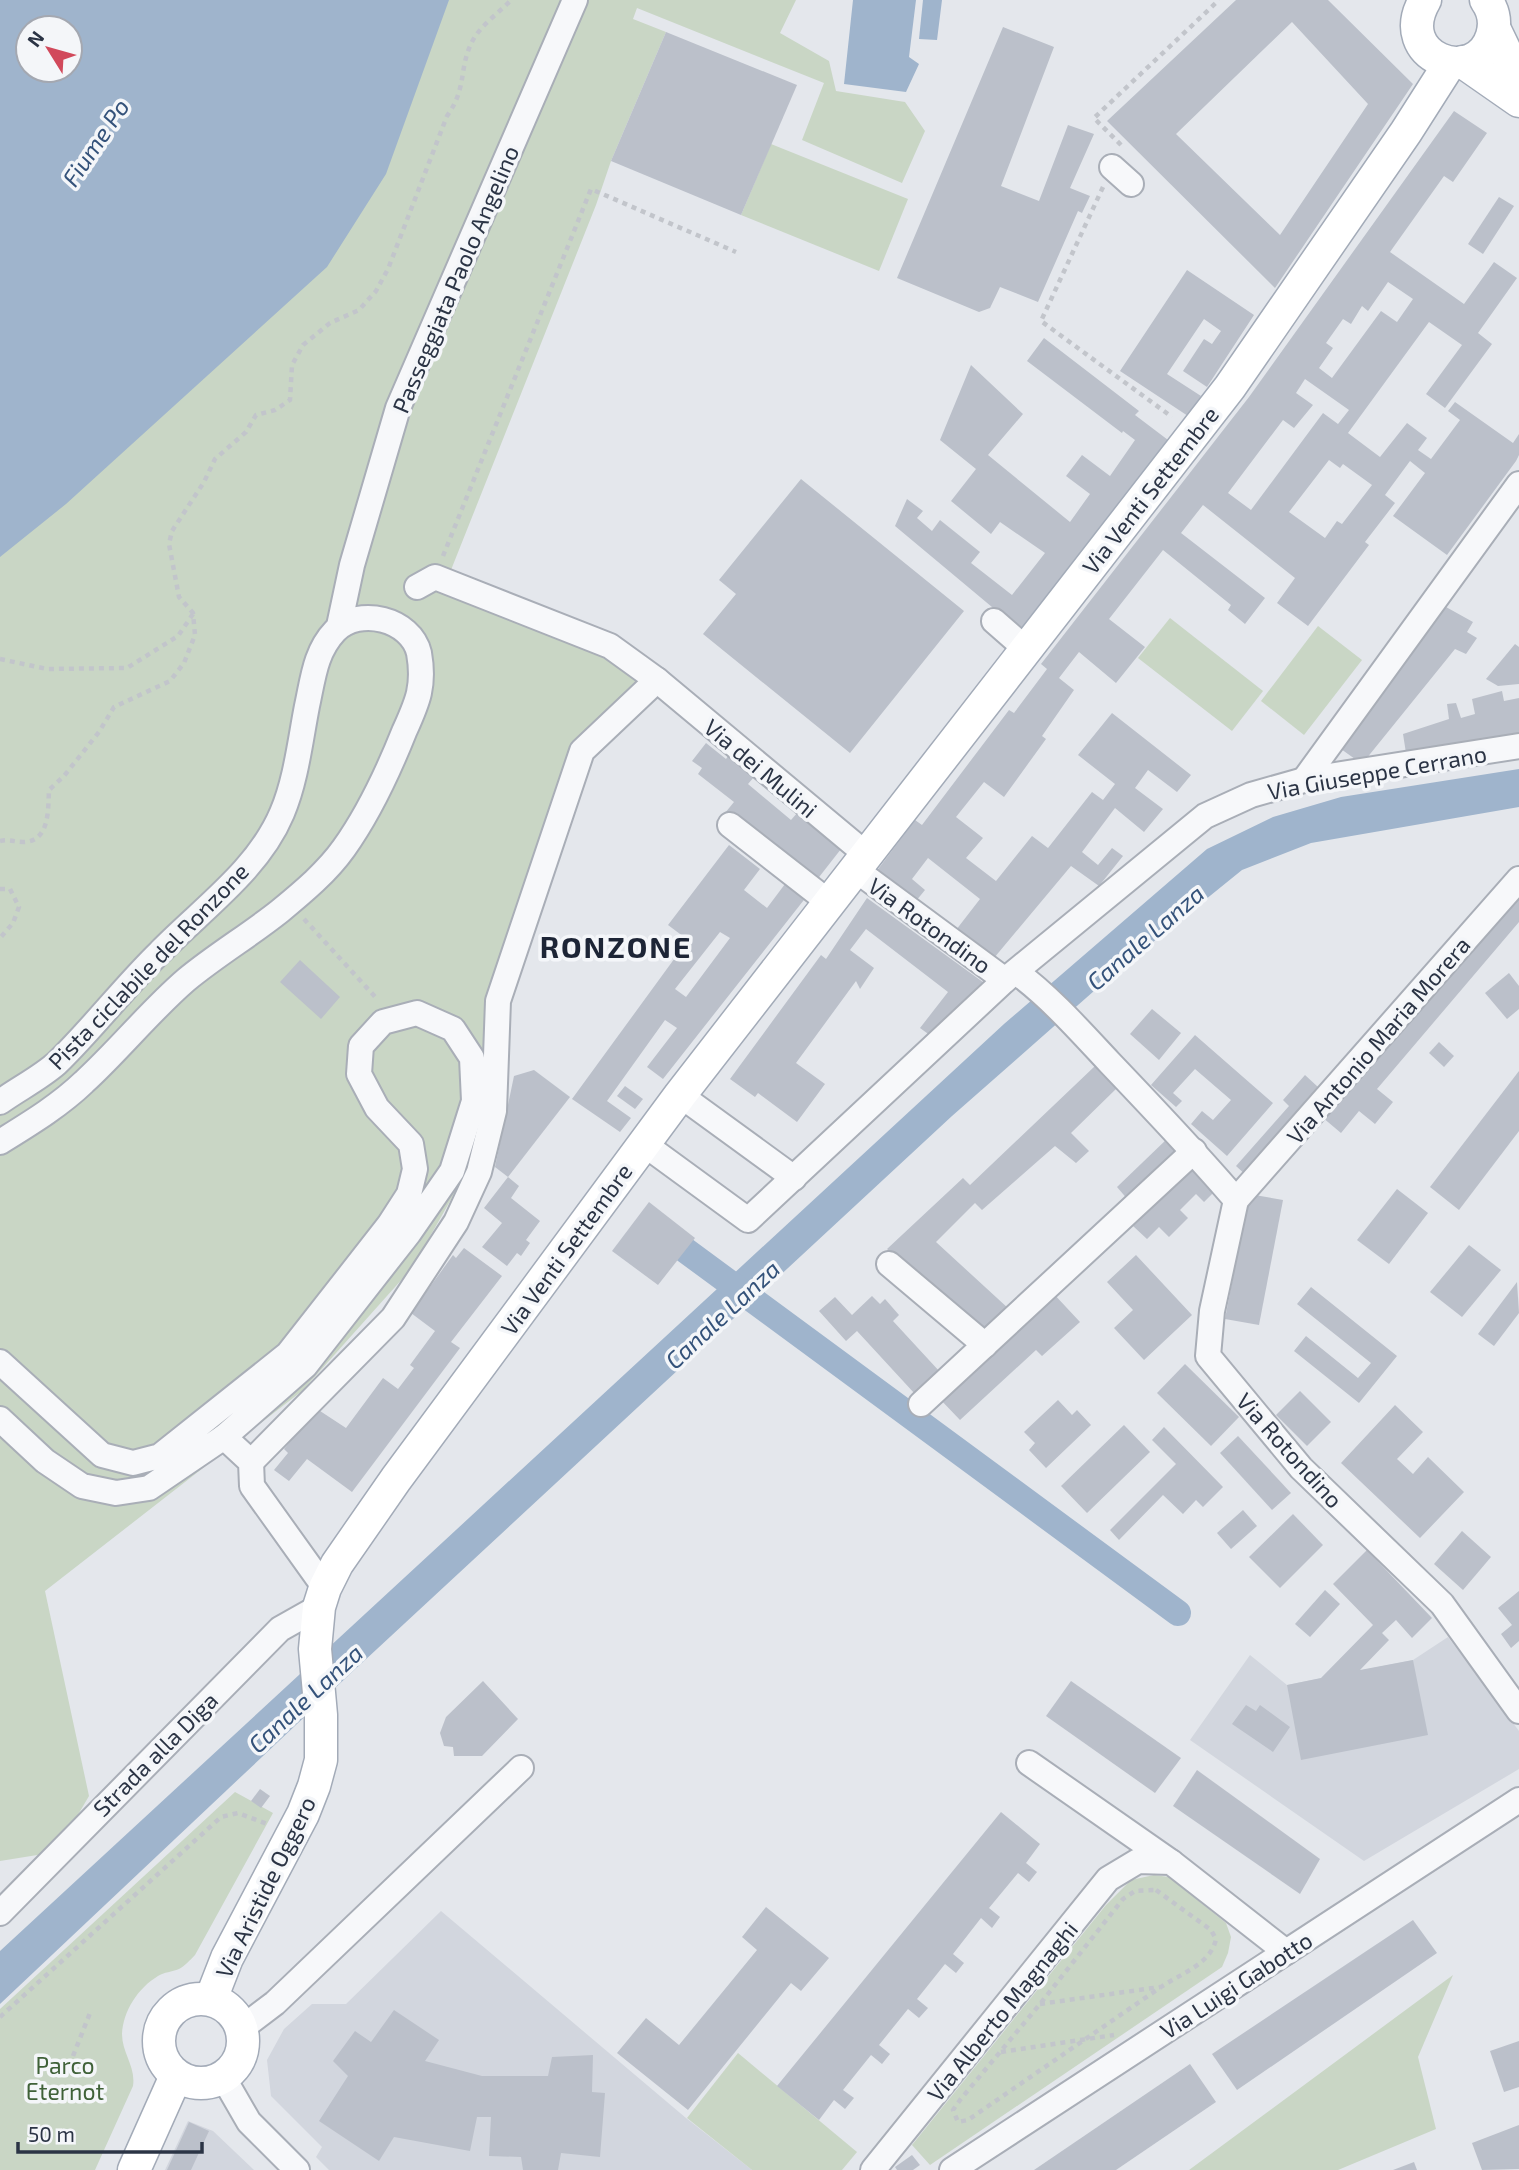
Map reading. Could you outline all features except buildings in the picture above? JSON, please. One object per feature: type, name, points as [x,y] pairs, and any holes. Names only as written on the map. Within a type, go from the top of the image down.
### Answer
[{"type":"main road","points":[[1393,0],[1420,12],[1422,45],[1439,60],[1457,63],[1519,101]]},
{"type":"main road","points":[[1495,11],[1519,79]]},
{"type":"main road","name":"Via Venti Settembre","points":[[322,1597],[337,1564],[396,1479],[680,1095],[1230,387],[1398,143],[1457,63],[1475,58],[1485,50],[1491,40],[1495,11]]},
{"type":"main road","name":"Via Aristide Oggero","points":[[211,1999],[227,1958],[311,1795],[321,1760],[321,1715],[315,1649],[322,1597]]},
{"type":"main road","name":"Via Aristide Oggero","points":[[176,2076],[159,2052],[158,2037],[162,2023],[170,2011],[182,2002],[196,1998],[211,1999],[224,2005],[235,2015],[242,2028]]},
{"type":"main road","points":[[134,2170],[176,2076],[199,2083],[212,2082],[223,2077],[233,2068],[240,2056],[242,2028]]},
{"type":"street","name":"Passeggiata Paolo Angelino","points":[[339,626],[352,565],[398,408],[575,0]]},
{"type":"street","points":[[1112,167],[1130,184]]},
{"type":"street","points":[[1304,780],[1519,484]]},
{"type":"street","name":"Via dei Mulini","points":[[426,582],[610,646],[657,680],[862,862]]},
{"type":"street","name":"Pista ciclabile del Ronzone","points":[[0,1102],[55,1065],[160,951],[228,889],[257,853],[281,816],[292,784],[316,662],[324,643],[339,626],[350,621],[374,617],[392,623],[408,635],[418,650],[421,693],[396,753],[344,849],[317,879],[289,903],[186,980],[82,1084],[37,1119],[0,1142]]},
{"type":"street","points":[[994,621],[1027,650]]},
{"type":"street","points":[[251,1462],[393,1318],[456,1222],[479,1171],[494,1111],[498,1001],[582,751],[657,680]]},
{"type":"street","name":"Via Giuseppe Cerrano","points":[[644,1144],[748,1220],[1205,816],[1251,796],[1304,780],[1519,746]]},
{"type":"street","points":[[730,825],[830,902]]},
{"type":"street","name":"Via Rotondino","points":[[862,862],[1018,979],[1098,1050],[1194,1151],[1236,1200],[1212,1311],[1208,1356],[1301,1468],[1442,1604],[1519,1711]]},
{"type":"street","name":"Via Antonio Maria Morera","points":[[1236,1200],[1519,879]]},
{"type":"street","points":[[0,1362],[102,1455],[133,1463],[160,1456],[288,1354],[389,1225],[409,1194],[415,1169],[411,1144],[377,1108],[359,1074],[361,1046],[383,1022],[417,1013],[453,1029],[472,1058],[474,1101],[452,1171],[409,1233],[305,1366],[224,1437],[149,1488],[116,1493],[82,1486],[45,1461],[0,1419]]},
{"type":"street","points":[[680,1095],[794,1178]]},
{"type":"street","points":[[921,1404],[1194,1151]]},
{"type":"street","points":[[889,1264],[985,1345]]},
{"type":"street","points":[[224,1437],[251,1462],[252,1486],[322,1597]]},
{"type":"street","name":"Strada alla Diga","points":[[0,1913],[280,1629],[322,1597]]},
{"type":"street","points":[[1029,1763],[1171,1862],[1286,1952]]},
{"type":"street","points":[[242,2028],[275,2003],[521,1768]]},
{"type":"street","name":"Via Luigi Gabotto","points":[[952,2170],[1519,1800]]},
{"type":"street","name":"Via Alberto Magnaghi","points":[[873,2170],[1108,1879],[1138,1861],[1171,1862]]},
{"type":"street","points":[[223,2077],[249,2122],[297,2170]]},
{"type":"path","points":[[0,841],[9,839],[25,843],[37,837],[47,825],[49,790],[64,776],[99,732],[114,707],[170,681],[184,663],[195,635],[193,613],[179,597],[169,544],[172,531],[204,482],[215,459],[246,432],[256,415],[275,410],[290,400],[292,365],[303,345],[330,323],[359,310],[376,291],[388,269],[447,116],[457,102],[469,47],[485,25],[511,0]]},
{"type":"path","points":[[1194,433],[1041,321],[1122,146],[1094,118],[1219,0]]},
{"type":"path","points":[[426,582],[592,189],[736,252]]},
{"type":"path","points":[[0,659],[47,670],[127,668],[178,636],[193,613]]},
{"type":"path","points":[[0,889],[10,889],[19,907],[13,923],[0,938]]},
{"type":"path","points":[[289,903],[395,1019]]},
{"type":"path","points":[[0,2017],[221,1817],[238,1813],[293,1833]]},
{"type":"path","points":[[1156,1890],[1164,1894],[1211,1930],[1216,1939],[1214,1949],[1193,1968],[1161,1987],[968,2120],[958,2122],[953,2109],[1040,2004],[1123,1899],[1135,1891],[1156,1890]]},
{"type":"path","points":[[1002,2011],[1161,1987]]},
{"type":"path","points":[[73,2056],[90,2013]]},
{"type":"path","points":[[1000,2052],[1124,2033]]},
{"type":"shaded area","points":[[1448,1637],[1519,1731],[1519,1769],[1364,1861],[1190,1740],[1250,1655],[1287,1685],[1413,1660]]},
{"type":"shaded area","points":[[441,1911],[686,2118],[752,2170],[329,2170],[316,2157],[322,2147],[271,2096],[267,2060],[284,2029],[312,2004],[346,2004]]},
{"type":"shaded area","points":[[188,2121],[213,2131],[254,2170],[165,2170]]},
{"type":"green space","points":[[0,0],[796,0],[780,33],[829,61],[836,91],[905,102],[925,131],[902,183],[802,140],[824,83],[637,8],[633,19],[666,32],[611,161],[451,570],[613,660],[652,690],[580,746],[502,984],[474,1159],[412,1268],[302,1391],[45,1591],[89,1796],[56,1852],[0,1861]]},
{"type":"green space","points":[[771,144],[908,199],[879,271],[741,215]]},
{"type":"green space","points":[[1170,618],[1263,691],[1232,731],[1138,658]]},
{"type":"green space","points":[[1318,626],[1362,660],[1304,735],[1261,701]]},
{"type":"green space","name":"Parco Eternot","points":[[235,1792],[273,1813],[195,1955],[181,1968],[151,1981],[138,1994],[125,2017],[122,2034],[133,2073],[133,2086],[95,2170],[0,2170],[0,2009]]},
{"type":"green space","points":[[1154,1875],[1169,1877],[1226,1923],[1231,1937],[1222,1967],[930,2165],[912,2145],[1106,1905],[1131,1880]]},
{"type":"green space","points":[[1453,1975],[1418,2057],[1436,2129],[1338,2170],[1189,2170]]},
{"type":"green space","points":[[738,2053],[857,2152],[842,2170],[752,2170],[687,2118]]},
{"type":"water","name":"Fiume Po","points":[[0,0],[449,0],[386,174],[327,267],[66,504],[0,557]]},
{"type":"water","points":[[853,0],[916,0],[909,57],[919,64],[906,92],[844,84]]},
{"type":"water","points":[[923,0],[942,0],[937,40],[919,39]]},
{"type":"water","name":"Canale Lanza","points":[[1519,769],[1519,807],[1311,843],[1242,870],[1111,976],[952,1116],[350,1674],[0,2004],[0,1951],[1004,1024],[1207,849],[1273,817],[1341,797]]},
{"type":"waterway","name":"Canale Lanza","points":[[685,1250],[1178,1613]]},
{"type":"district","name":"RONZONE","points":[[616,946]]}]
